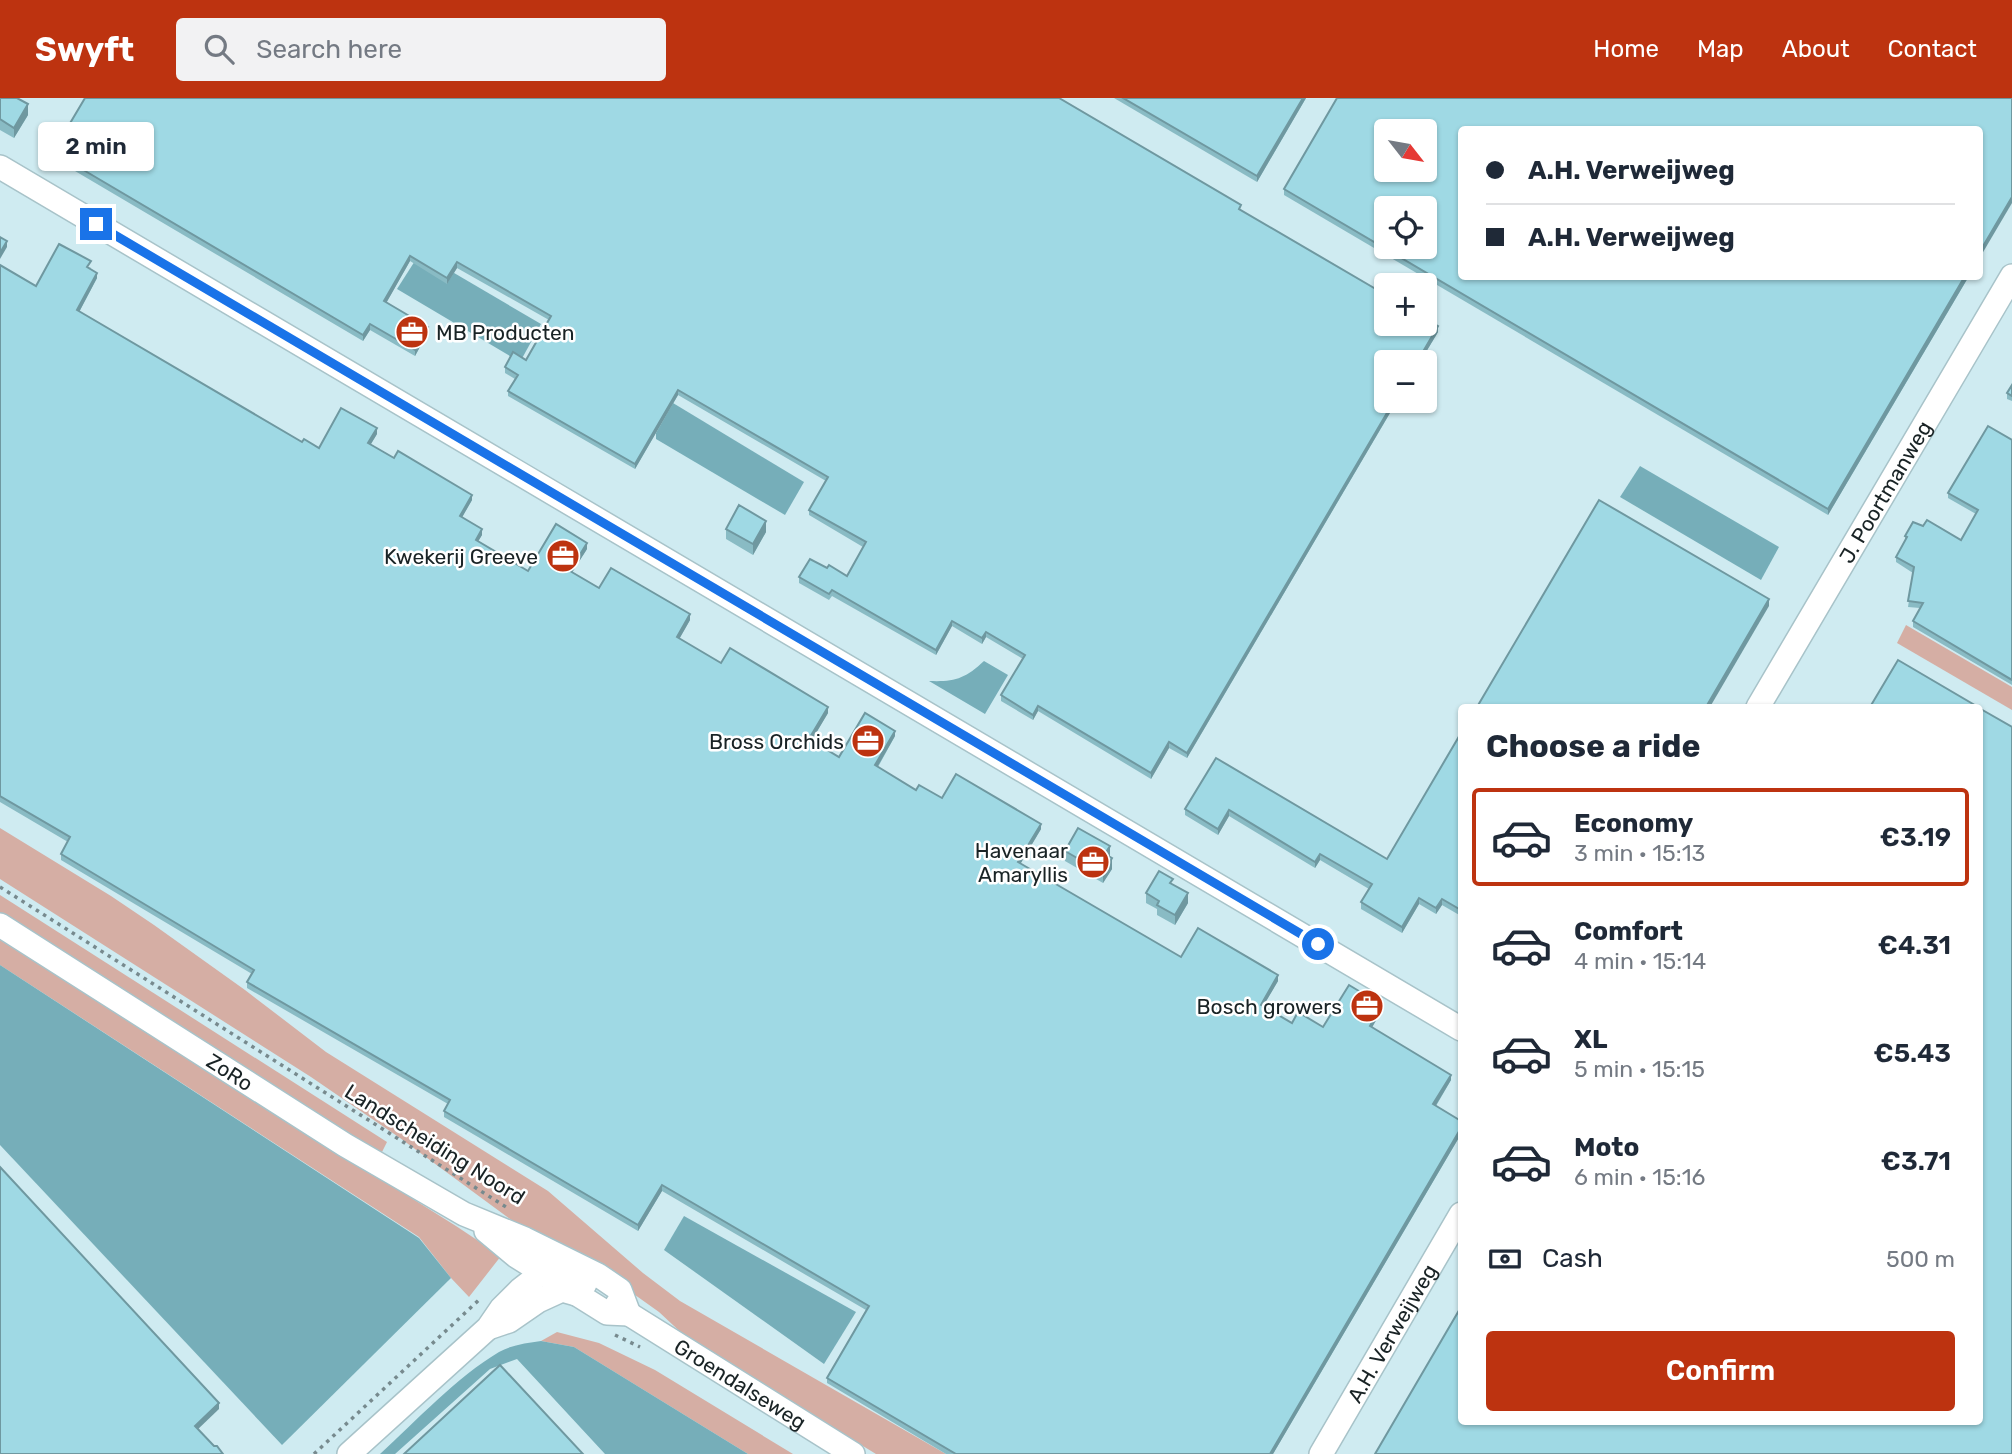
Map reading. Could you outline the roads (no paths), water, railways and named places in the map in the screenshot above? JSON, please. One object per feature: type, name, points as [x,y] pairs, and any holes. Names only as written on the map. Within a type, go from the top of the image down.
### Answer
[{"type":"street","points":[[0,167],[1458,1026]]},
{"type":"street","name":"J. Poortmanweg","points":[[1760,704],[2012,276]]},
{"type":"street","name":"ZoRo","points":[[0,925],[334,1138],[464,1214],[525,1239],[598,1275],[620,1290],[629,1314]]},
{"type":"street","name":"ZoRo","points":[[464,1214],[516,1256],[543,1272]]},
{"type":"street","name":"A.H. Verweijweg","points":[[1321,1454],[1458,1219]]},
{"type":"street","points":[[349,1454],[488,1328],[501,1309],[543,1272]]},
{"type":"street","name":"Groendalseweg","points":[[543,1272],[607,1312],[629,1314]]},
{"type":"street","name":"Groendalseweg","points":[[543,1272],[568,1273],[853,1454]]},
{"type":"street","points":[[488,1328],[509,1321],[538,1301],[562,1290],[579,1295]]},
{"type":"water","points":[[420,253],[541,324],[520,362],[397,289]]},
{"type":"water","points":[[673,403],[804,482],[785,515],[656,439],[656,433]]},
{"type":"water","points":[[1640,466],[1779,547],[1761,580],[1620,497]]},
{"type":"water","points":[[984,661],[1008,675],[985,714],[929,681],[959,678]]},
{"type":"water","points":[[0,965],[419,1238],[451,1278],[282,1445],[0,1145]]},
{"type":"water","points":[[684,1216],[856,1312],[824,1364],[664,1250]]},
{"type":"water","points":[[541,1341],[574,1347],[748,1454],[605,1454],[517,1359],[490,1369],[395,1454],[380,1454],[437,1400],[483,1362],[509,1348]]},
{"type":"place","name":"MB Producten","points":[[412,332]]},
{"type":"place","name":"Kwekerij Greeve","points":[[563,556]]},
{"type":"place","name":"Bross Orchids","points":[[868,741]]},
{"type":"place","name":"Havenaar Amaryllis","points":[[1093,862]]},
{"type":"place","name":"Bosch growers","points":[[1367,1006]]}]
